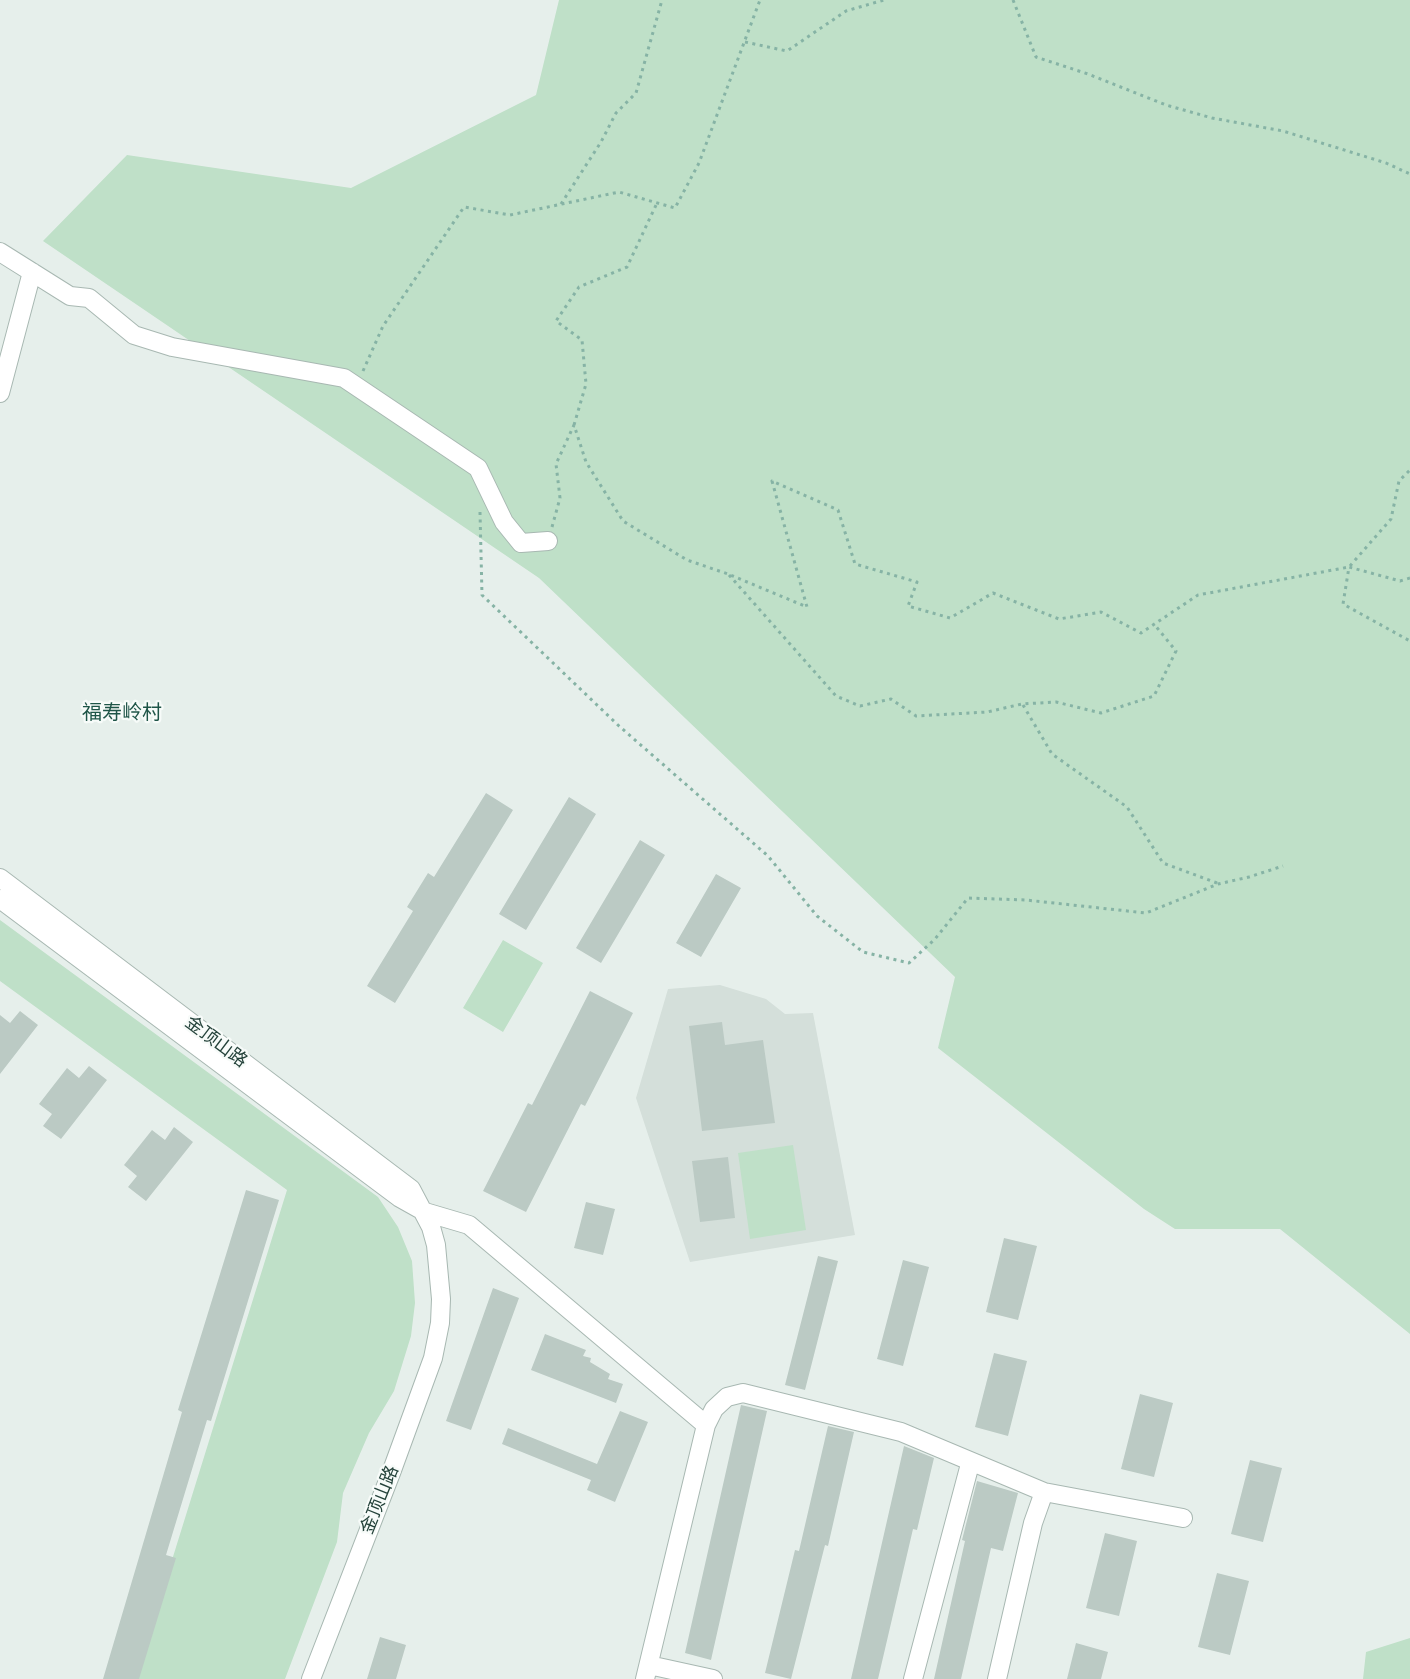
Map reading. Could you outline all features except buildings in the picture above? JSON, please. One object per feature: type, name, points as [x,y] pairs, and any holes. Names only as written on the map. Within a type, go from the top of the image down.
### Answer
[{"type":"street","points":[[0,252],[70,296],[89,298],[134,335],[172,347],[344,378],[478,468],[504,522],[521,543],[548,541]]},
{"type":"street","points":[[0,393],[32,272]]},
{"type":"street","name":"金顶山路","points":[[0,878],[411,1189],[425,1212],[436,1245],[439,1271],[441,1299],[435,1348],[391,1473],[311,1679]]},
{"type":"street","name":"金顶山路","points":[[0,899],[400,1198],[425,1212]]},
{"type":"street","points":[[425,1212],[469,1225],[706,1425]]},
{"type":"street","points":[[713,1679],[647,1672],[706,1425],[714,1409],[727,1397],[743,1393],[901,1432],[1044,1492],[1183,1518]]},
{"type":"street","points":[[913,1679],[970,1464]]},
{"type":"street","points":[[997,1679],[1033,1523],[1044,1492]]},
{"type":"path","points":[[561,204],[601,142],[616,112],[636,93],[662,0]]},
{"type":"path","points":[[356,386],[383,326],[464,207],[510,215],[620,192],[675,208],[699,163],[759,0]]},
{"type":"path","points":[[745,42],[788,51],[846,11],[884,0]]},
{"type":"path","points":[[1013,0],[1036,57],[1088,74],[1167,105],[1212,118],[1283,131],[1386,163],[1410,174]]},
{"type":"path","points":[[548,541],[560,498],[556,464],[574,425],[586,384],[582,340],[556,321],[579,287],[627,267],[657,203]]},
{"type":"path","points":[[574,425],[586,462],[623,520],[687,560],[728,573],[807,607],[772,481],[838,510],[855,564],[917,582],[908,606],[950,618],[993,593],[1059,619],[1101,612],[1141,633],[1198,595],[1349,567],[1400,581],[1410,578]]},
{"type":"path","points":[[1410,470],[1399,481],[1391,519],[1349,567],[1343,604],[1410,641]]},
{"type":"path","points":[[480,508],[482,596],[619,726],[768,856],[817,916],[863,952],[909,963],[935,939],[968,898],[1026,900],[1146,913],[1218,884],[1283,866]]},
{"type":"path","points":[[728,573],[836,696],[860,706],[891,699],[916,716],[987,712],[1022,704],[1056,702],[1101,713],[1154,696],[1176,651],[1154,624]]},
{"type":"path","points":[[1022,704],[1052,754],[1127,807],[1163,863],[1218,884]]},
{"type":"shaded area","points":[[720,985],[766,999],[785,1014],[813,1013],[855,1235],[690,1262],[636,1098],[668,989]]},
{"type":"green space","points":[[559,0],[1410,0],[1410,1334],[1280,1229],[1175,1229],[1144,1209],[938,1048],[955,977],[539,578],[43,241],[127,155],[351,188],[536,95]]},
{"type":"green space","points":[[0,920],[378,1197],[398,1227],[412,1261],[415,1303],[411,1336],[394,1391],[369,1433],[343,1493],[337,1542],[285,1679],[135,1679],[287,1190],[0,981]]},
{"type":"green space","points":[[503,940],[543,963],[503,1032],[463,1008]]},
{"type":"green space","points":[[793,1145],[806,1230],[750,1239],[738,1153]]},
{"type":"green space","points":[[1410,1638],[1410,1679],[1363,1679],[1366,1652]]},
{"type":"district","name":"福寿岭村","points":[[122,713]]}]
